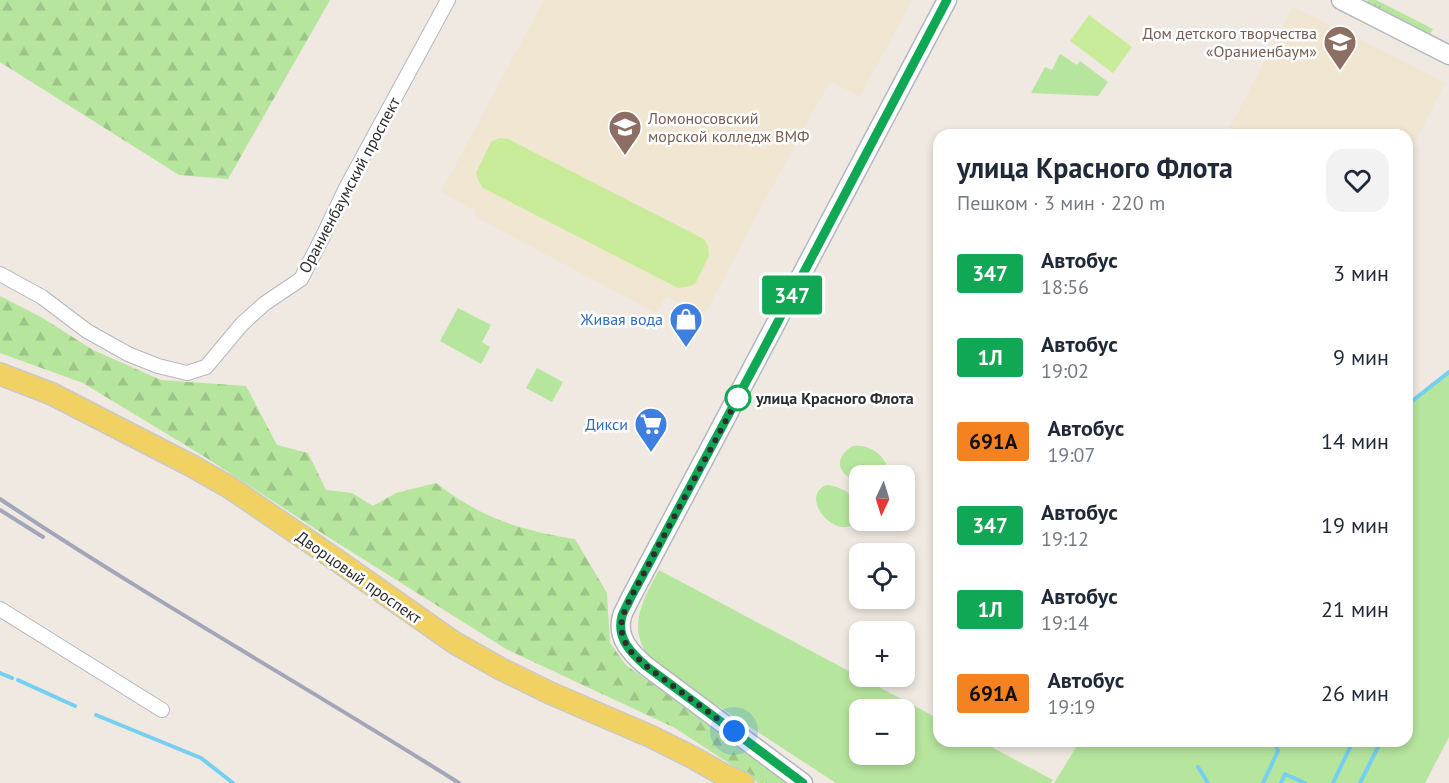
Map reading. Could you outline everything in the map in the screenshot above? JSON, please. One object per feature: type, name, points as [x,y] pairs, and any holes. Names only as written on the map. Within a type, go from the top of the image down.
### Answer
[{"type":"main road","points":[[799,780],[646,666],[632,653],[625,642],[621,630],[622,617],[947,0]]},
{"type":"main road","points":[[1341,0],[1449,55]]},
{"type":"main road","name":"Дворцовый проспект","points":[[0,374],[52,394],[229,487],[455,644],[550,693],[652,737],[692,757],[725,779],[743,783]]},
{"type":"street","name":"Ораниенбаумский проспект","points":[[0,274],[42,297],[87,331],[128,354],[158,366],[188,373],[206,367],[242,324],[264,304],[301,279],[347,186],[448,0]]},
{"type":"street","points":[[0,609],[162,711]]},
{"type":"shaded area","name":"Ломоносовский морской колледж ВМФ","points":[[544,0],[912,0],[860,97],[830,81],[704,316],[666,296],[656,313],[474,216],[476,211],[441,192]]},
{"type":"shaded area","name":"Дом детского творчества «Ораниенбаум»","points":[[1293,7],[1445,83],[1413,146],[1413,129],[1229,129]]},
{"type":"green space","points":[[0,0],[330,0],[228,179],[179,175],[0,62]]},
{"type":"green space","points":[[1376,0],[1433,29],[1430,34],[1367,2]]},
{"type":"green space","points":[[1089,15],[1132,47],[1113,73],[1070,41]]},
{"type":"green space","points":[[1060,54],[1077,65],[1080,61],[1108,82],[1098,96],[1031,93],[1045,67],[1052,70]]},
{"type":"green space","points":[[499,138],[508,139],[704,239],[708,246],[709,256],[695,284],[678,288],[483,188],[476,173],[491,142]]},
{"type":"green space","points":[[0,296],[41,317],[93,350],[161,380],[246,386],[277,445],[308,453],[326,490],[352,493],[373,506],[396,493],[436,483],[463,502],[492,517],[533,531],[575,539],[607,593],[610,643],[626,665],[779,775],[786,783],[759,783],[675,728],[506,649],[205,457],[83,383],[0,353]]},
{"type":"green space","points":[[458,308],[491,325],[482,342],[490,347],[481,364],[440,341]]},
{"type":"green space","points":[[537,368],[563,382],[552,402],[526,388]]},
{"type":"green space","points":[[1449,370],[1449,737],[1425,783],[1054,783],[1076,747],[1413,747],[1413,398]]},
{"type":"green space","points":[[853,446],[866,447],[882,457],[886,465],[849,465],[849,477],[840,467],[841,459]]},
{"type":"green space","points":[[826,485],[849,493],[849,526],[838,526],[823,515],[816,499],[818,491]]},
{"type":"green space","points":[[659,570],[849,671],[849,687],[879,687],[901,699],[849,699],[849,765],[915,765],[915,706],[933,716],[933,747],[991,747],[1053,780],[1051,783],[836,783],[661,669],[645,651],[640,640],[638,630],[641,609]]},
{"type":"waterway","points":[[1413,400],[1449,372]]},
{"type":"waterway","points":[[0,673],[12,678]]},
{"type":"waterway","points":[[18,680],[75,706]]},
{"type":"waterway","points":[[96,715],[201,758],[233,783]]},
{"type":"waterway","points":[[1263,783],[1278,751],[1276,747]]},
{"type":"waterway","points":[[1333,783],[1350,747]]},
{"type":"waterway","points":[[1360,783],[1378,747]]},
{"type":"waterway","points":[[1198,767],[1208,783]]},
{"type":"waterway","points":[[1281,783],[1285,774],[1305,783]]},
{"type":"railway","points":[[0,499],[114,572],[459,783]]},
{"type":"railway","points":[[0,510],[43,537]]},
{"type":"bus line","name":"347","points":[[803,783],[646,666],[632,653],[625,642],[621,630],[622,617],[947,0]]},
{"type":"place","name":"Дом детского творчества «Ораниенбаум»","points":[[1340,71]]},
{"type":"place","name":"Ломоносовский морской колледж ВМФ","points":[[625,156]]},
{"type":"place","name":"Живая вода","points":[[686,348]]},
{"type":"place","name":"улица Красного Флота","points":[[738,398]]},
{"type":"place","name":"Дикси","points":[[651,453]]},
{"type":"route","points":[[734,731],[646,666],[632,653],[621,630],[622,617],[630,599],[738,398]]}]
